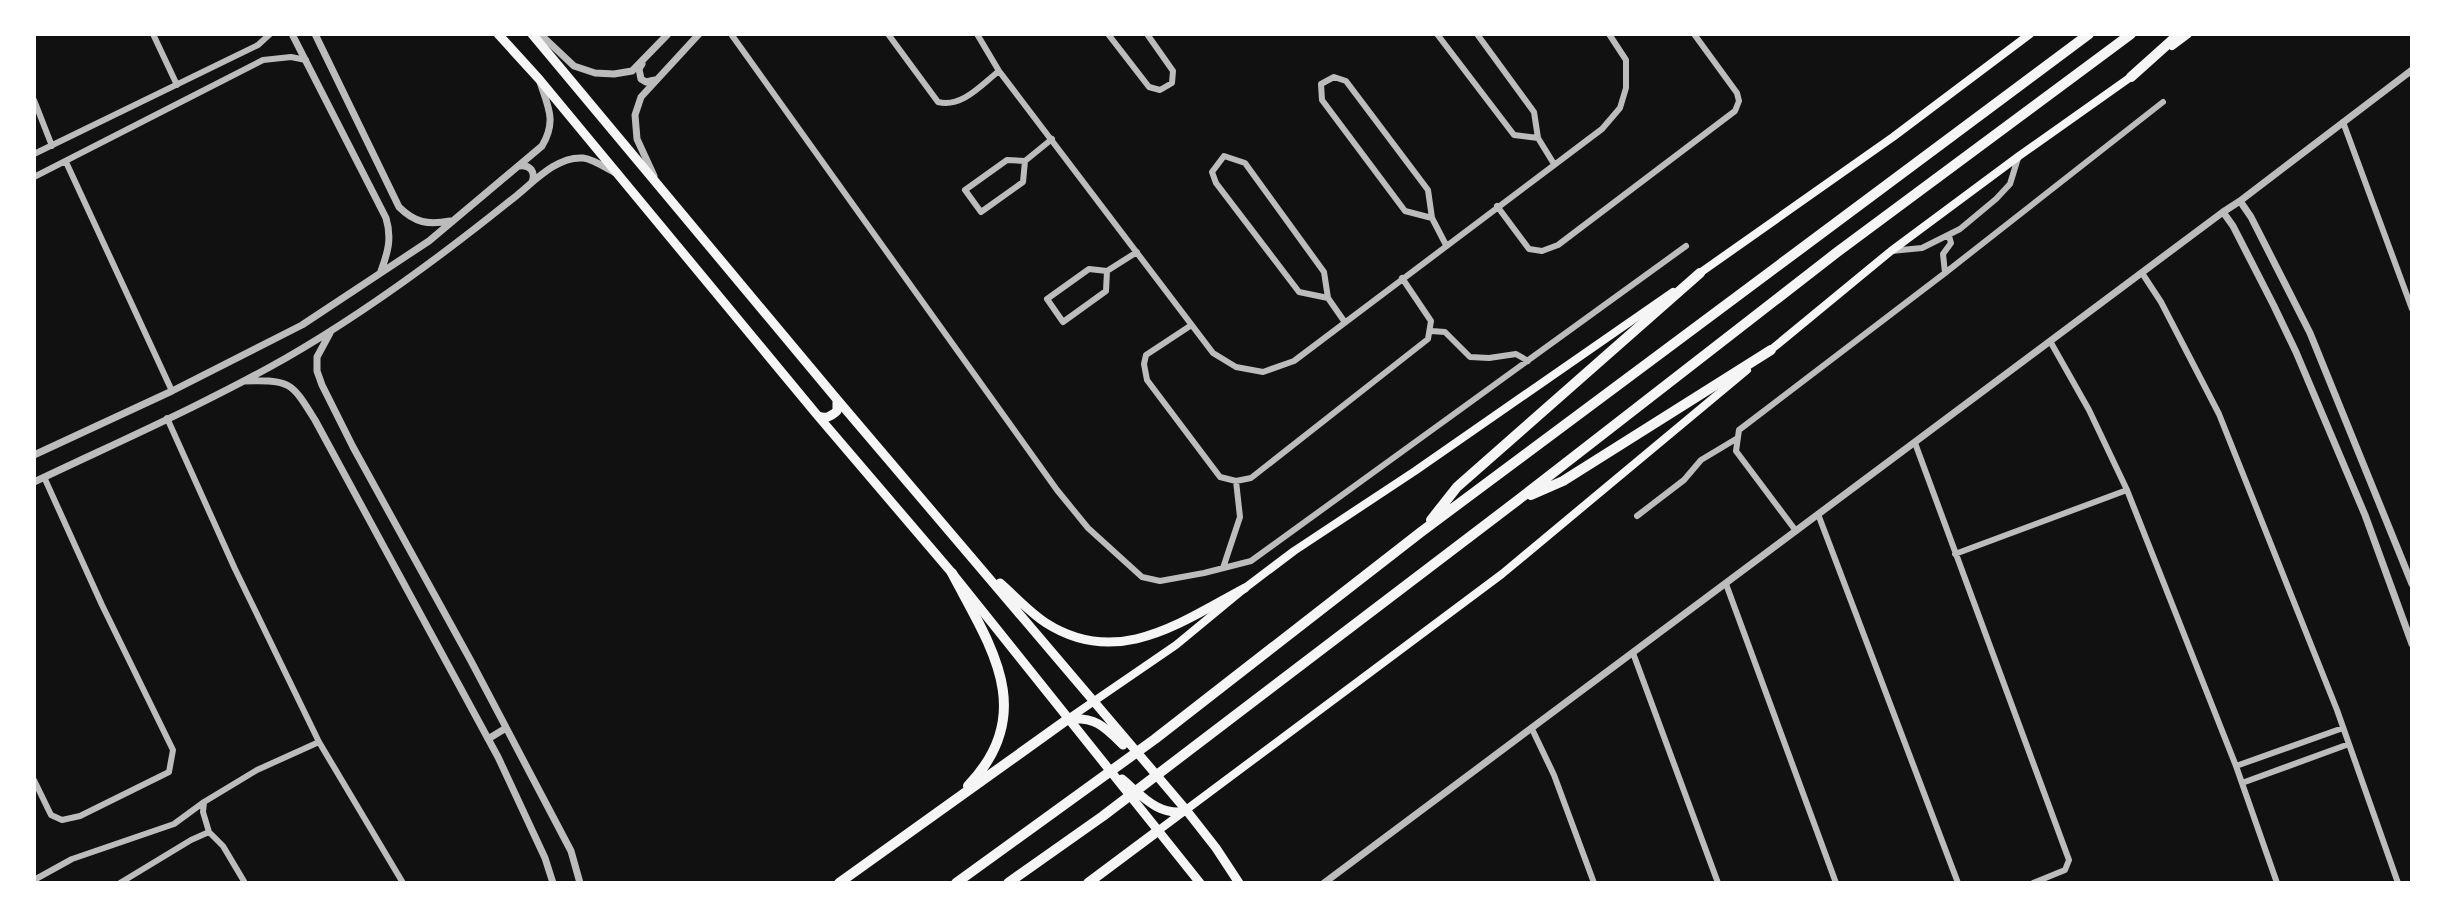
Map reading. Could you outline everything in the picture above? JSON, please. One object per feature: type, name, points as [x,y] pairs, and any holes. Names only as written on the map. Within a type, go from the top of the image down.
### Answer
[{"type":"highway","points":[[956,883],[1155,739],[1421,532],[2089,34]]},
{"type":"highway","points":[[1008,883],[1103,816],[1836,253],[2131,34]]},
{"type":"highway","points":[[2131,77],[2179,34]]},
{"type":"highway","points":[[1421,532],[1457,487],[1700,273]]},
{"type":"highway","points":[[1518,500],[1563,481],[1771,350]]},
{"type":"highway","points":[[949,806],[985,766],[998,736],[1004,701],[998,664],[952,573]]},
{"type":"highway","points":[[839,883],[1068,719]]},
{"type":"highway","points":[[1088,883],[1159,830]]},
{"type":"main road","points":[[498,34],[952,573],[1200,883]]},
{"type":"main road","points":[[532,34],[1187,811],[1239,883]]},
{"type":"main road","points":[[1068,719],[1176,645],[1294,551],[1700,273],[1893,137],[2030,34]]},
{"type":"main road","points":[[1159,830],[1502,574],[1891,251],[2188,34]]},
{"type":"main road","points":[[818,416],[825,418],[837,411],[835,397]]},
{"type":"main road","points":[[975,562],[1045,622],[1087,640],[1131,642],[1161,633],[1245,588]]},
{"type":"main road","points":[[1068,719],[1080,718],[1099,723],[1163,783]]},
{"type":"main road","points":[[1104,765],[1153,806],[1171,813],[1187,811]]},
{"type":"street","points":[[153,34],[177,85]]},
{"type":"street","points":[[34,154],[258,45],[270,34]]},
{"type":"street","points":[[292,34],[386,218],[389,252],[379,274]]},
{"type":"street","points":[[315,34],[399,207],[411,219],[422,223],[452,221]]},
{"type":"street","points":[[540,34],[574,66],[595,73],[632,71],[668,34]]},
{"type":"street","points":[[658,186],[637,139],[635,115],[641,97],[699,34]]},
{"type":"street","points":[[731,34],[1057,490],[1088,528],[1142,577],[1160,581],[1251,561],[1686,246]]},
{"type":"street","points":[[888,34],[938,102],[959,102],[999,71]]},
{"type":"street","points":[[977,34],[999,71],[1190,326],[1213,353],[1236,367],[1263,372],[1294,361],[1602,129],[1620,108],[1626,88],[1626,60],[1609,34]]},
{"type":"street","points":[[1108,34],[1149,87],[1160,90],[1172,83],[1173,71],[1147,34]]},
{"type":"street","points":[[1437,34],[1514,135],[1538,138]]},
{"type":"street","points":[[1477,34],[1534,112],[1538,138],[1554,164]]},
{"type":"street","points":[[1497,206],[1529,249],[1542,251],[1558,245],[1735,111],[1739,101],[1737,93],[1694,34]]},
{"type":"street","points":[[258,45],[263,60]]},
{"type":"street","points":[[34,177],[263,60],[291,57],[306,60]]},
{"type":"street","points":[[643,61],[639,69],[641,79],[646,82],[657,79]]},
{"type":"street","points":[[1324,883],[2412,70]]},
{"type":"street","points":[[1432,218],[1405,211],[1322,100],[1321,84],[1334,77],[1346,81],[1428,190],[1432,218],[1446,245]]},
{"type":"street","points":[[34,455],[172,391],[302,325],[429,241],[542,146],[550,133],[551,114],[539,79]]},
{"type":"street","points":[[34,100],[52,146]]},
{"type":"street","points":[[1796,531],[1736,451],[1739,430],[2163,102]]},
{"type":"street","points":[[2343,122],[2412,309]]},
{"type":"street","points":[[1025,161],[1023,182],[981,212],[965,190],[1007,160],[1025,161],[1052,139]]},
{"type":"street","points":[[1328,298],[1299,292],[1216,183],[1212,172],[1224,156],[1245,163],[1324,272],[1328,298],[1344,321]]},
{"type":"street","points":[[1891,251],[1922,248],[1949,236],[2010,184],[2019,156]]},
{"type":"street","points":[[34,482],[241,381],[330,332],[400,286],[566,160],[585,158],[618,174]]},
{"type":"street","points":[[66,162],[172,391]]},
{"type":"street","points":[[517,166],[532,169],[534,180],[531,184]]},
{"type":"street","points":[[366,178],[380,167]]},
{"type":"street","points":[[2240,201],[2310,333],[2412,584]]},
{"type":"street","points":[[2223,212],[2296,352],[2365,515],[2412,644]]},
{"type":"street","points":[[1945,273],[1943,254],[1951,243],[1949,236]]},
{"type":"street","points":[[1107,271],[1106,291],[1063,322],[1047,299],[1089,269],[1107,271],[1137,252]]},
{"type":"street","points":[[2142,273],[2161,302],[2219,414],[2343,728],[2398,883]]},
{"type":"street","points":[[1190,326],[1146,355],[1147,380],[1220,477],[1236,481],[1251,478],[1428,339],[1431,321],[1402,278]]},
{"type":"street","points":[[1431,331],[1445,332],[1470,357],[1516,354],[1528,361]]},
{"type":"street","points":[[330,332],[317,357],[317,371],[353,447],[571,851],[580,883]]},
{"type":"street","points":[[2050,341],[2089,410],[2127,490],[2236,766],[2277,883]]},
{"type":"street","points":[[241,381],[277,380],[297,391],[336,456],[498,757],[545,858],[553,883]]},
{"type":"street","points":[[167,418],[235,569],[319,742],[403,883]]},
{"type":"street","points":[[1637,516],[1684,480],[1701,460],[1736,439]]},
{"type":"street","points":[[1915,443],[2069,860],[2065,870],[2033,883]]},
{"type":"street","points":[[336,456],[343,448],[353,447]]},
{"type":"street","points":[[34,780],[51,815],[62,820],[80,816],[169,772],[173,750],[44,477]]},
{"type":"street","points":[[1223,568],[1240,517],[1236,481]]},
{"type":"street","points":[[1955,554],[2127,490]]},
{"type":"street","points":[[1818,514],[1958,883]]},
{"type":"street","points":[[1726,584],[1836,883]]},
{"type":"street","points":[[1633,653],[1718,883]]},
{"type":"street","points":[[488,739],[506,728]]},
{"type":"street","points":[[2236,766],[2343,728]]},
{"type":"street","points":[[1532,729],[1554,775],[1594,883]]},
{"type":"street","points":[[34,880],[72,859],[174,824],[257,770],[319,742]]},
{"type":"street","points":[[2242,783],[2349,744]]},
{"type":"street","points":[[498,757],[517,748]]},
{"type":"street","points":[[204,802],[203,812],[209,832],[223,846],[245,883]]},
{"type":"street","points":[[120,883],[209,832]]}]
